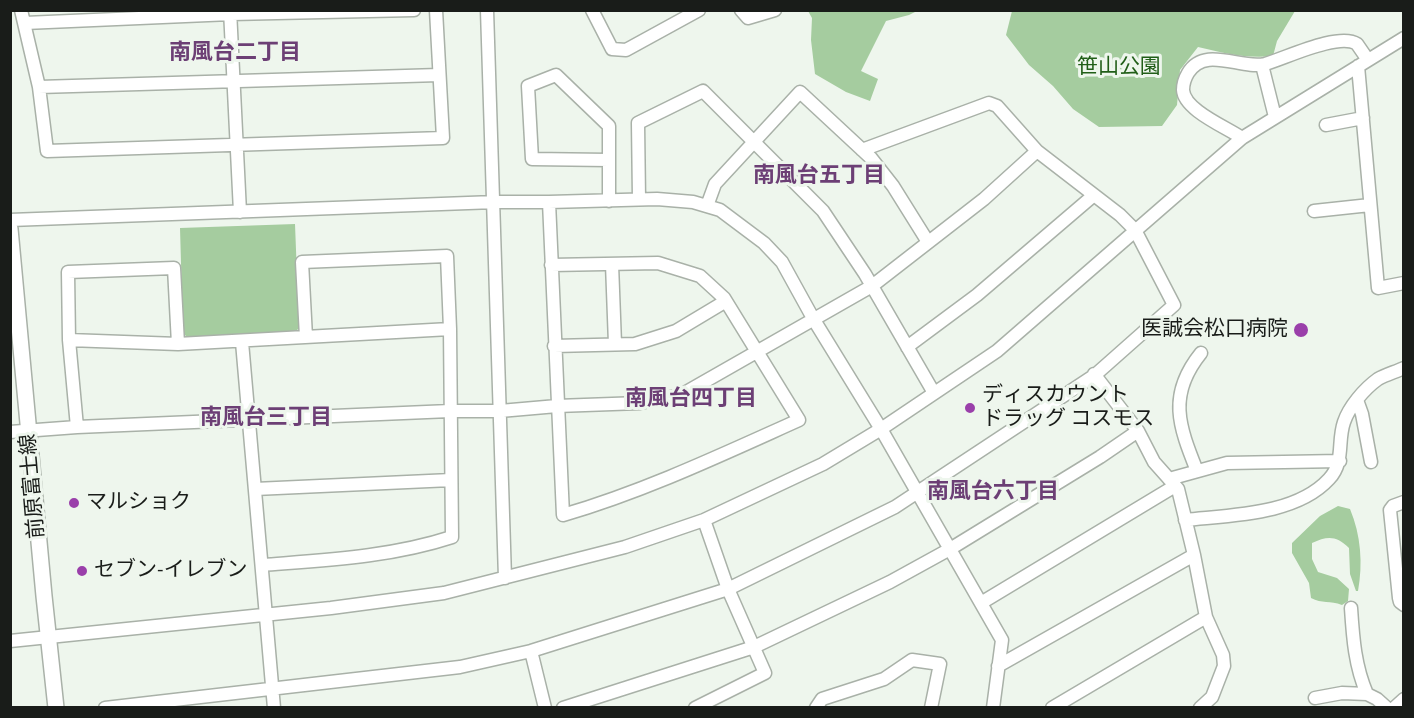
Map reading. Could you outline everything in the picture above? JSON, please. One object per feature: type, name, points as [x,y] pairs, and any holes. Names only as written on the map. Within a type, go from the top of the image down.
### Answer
[{"type":"main road","name":"前原富士線","points":[[10,229],[56,708]]},
{"type":"street","points":[[414,10],[23,17],[39,87],[47,151],[443,138],[436,10]]},
{"type":"street","points":[[487,10],[495,202],[505,578]]},
{"type":"street","points":[[592,10],[612,49],[626,50],[699,10]]},
{"type":"street","points":[[741,10],[748,18],[776,10]]},
{"type":"street","points":[[230,12],[240,212]]},
{"type":"street","points":[[10,641],[267,615],[444,593],[624,547],[704,520],[823,464],[881,429],[997,351],[1242,138],[1404,39]]},
{"type":"street","points":[[1242,138],[1196,110],[1186,101],[1183,91],[1191,68],[1204,61],[1216,60],[1262,65],[1341,40],[1357,44],[1363,63],[1363,118],[1378,288],[1404,283]]},
{"type":"street","points":[[1262,65],[1275,117]]},
{"type":"street","points":[[39,87],[439,75]]},
{"type":"street","points":[[609,160],[532,159],[528,86],[556,75],[609,126],[609,160],[609,201]]},
{"type":"street","points":[[639,200],[638,123],[703,91],[823,210],[872,286],[934,393]]},
{"type":"street","points":[[707,206],[715,184],[800,92],[862,150],[894,186],[928,242]]},
{"type":"street","points":[[105,708],[460,667],[531,651],[728,589],[896,507],[918,493],[1094,374],[1174,305],[1135,230],[1120,215],[1037,151],[997,106],[989,103],[862,150]]},
{"type":"street","points":[[1326,125],[1363,118]]},
{"type":"street","points":[[10,432],[248,419],[500,411],[640,403],[681,395],[872,286],[984,199],[1037,151]]},
{"type":"street","points":[[907,347],[977,295],[1094,195]]},
{"type":"street","points":[[10,220],[495,202],[639,200],[693,202],[720,210],[764,243],[782,262],[1002,640],[993,708]]},
{"type":"street","points":[[549,202],[551,265],[554,346],[563,515],[598,505],[668,478],[799,420],[726,301],[700,276],[658,263],[551,265]]},
{"type":"street","points":[[1314,211],[1370,205]]},
{"type":"street","points":[[263,565],[347,558],[420,548],[452,537],[447,256],[302,262],[306,337]]},
{"type":"street","points":[[612,264],[615,344]]},
{"type":"street","points":[[77,427],[69,340],[68,272],[174,268],[177,344]]},
{"type":"street","points":[[554,346],[635,344],[676,331],[726,301]]},
{"type":"street","points":[[69,340],[177,344],[450,329]]},
{"type":"street","points":[[242,342],[274,708]]},
{"type":"street","points":[[1197,471],[1186,443],[1179,413],[1182,384],[1186,373],[1201,353]]},
{"type":"street","points":[[1185,520],[1253,513],[1301,500],[1329,479],[1340,461],[1343,423],[1357,400],[1378,379],[1404,369]]},
{"type":"street","points":[[1094,374],[1138,431],[1154,462],[1178,489],[1206,617],[1223,655],[1224,666],[1212,697],[1200,708]]},
{"type":"street","points":[[1357,400],[1371,462]]},
{"type":"street","points":[[563,708],[754,647],[890,582],[950,549],[1100,457],[1138,431]]},
{"type":"street","points":[[981,603],[1172,483],[1197,471],[1227,463],[1340,461]]},
{"type":"street","points":[[255,489],[451,480]]},
{"type":"street","points":[[1404,502],[1393,506],[1390,510],[1399,598],[1404,605]]},
{"type":"street","points":[[695,708],[765,673],[728,589],[704,520]]},
{"type":"street","points":[[998,666],[1194,555]]},
{"type":"street","points":[[1351,608],[1357,666],[1368,694]]},
{"type":"street","points":[[1052,708],[1206,617]]},
{"type":"street","points":[[531,651],[545,708]]},
{"type":"street","points":[[816,708],[822,699],[884,679],[912,660],[940,664],[931,708]]},
{"type":"street","points":[[1315,698],[1342,693],[1368,694],[1387,708]]},
{"type":"street","points":[[1394,708],[1404,699]]},
{"type":"green space","points":[[808,11],[917,11],[886,21],[861,71],[878,79],[870,101],[846,92],[815,74],[811,40],[812,18]]},
{"type":"green space","name":"笹山公園","points":[[1012,11],[1295,11],[1277,41],[1273,56],[1244,56],[1198,47],[1180,70],[1177,105],[1162,126],[1099,127],[1073,109],[1053,86],[1029,65],[1006,35]]},
{"type":"green space","points":[[295,224],[299,328],[296,331],[189,339],[183,333],[180,228]]},
{"type":"green space","points":[[1338,506],[1350,509],[1357,529],[1361,560],[1358,591],[1356,591],[1350,574],[1349,548],[1340,541],[1331,538],[1312,543],[1312,559],[1318,572],[1337,578],[1349,589],[1348,601],[1342,605],[1311,598],[1309,583],[1292,553],[1292,543],[1320,516]]},
{"type":"place","name":"医誠会松口病院","points":[[1301,330]]},
{"type":"place","name":"ディスカウント ドラッグ コスモス","points":[[970,408]]},
{"type":"place","name":"マルショク","points":[[74,503]]},
{"type":"place","name":"セブン-イレブン","points":[[82,571]]},
{"type":"district","name":"南風台二丁目","points":[[235,54]]},
{"type":"district","name":"南風台五丁目","points":[[819,177]]},
{"type":"district","name":"南風台四丁目","points":[[691,400]]},
{"type":"district","name":"南風台三丁目","points":[[266,419]]},
{"type":"district","name":"南風台六丁目","points":[[993,493]]}]
